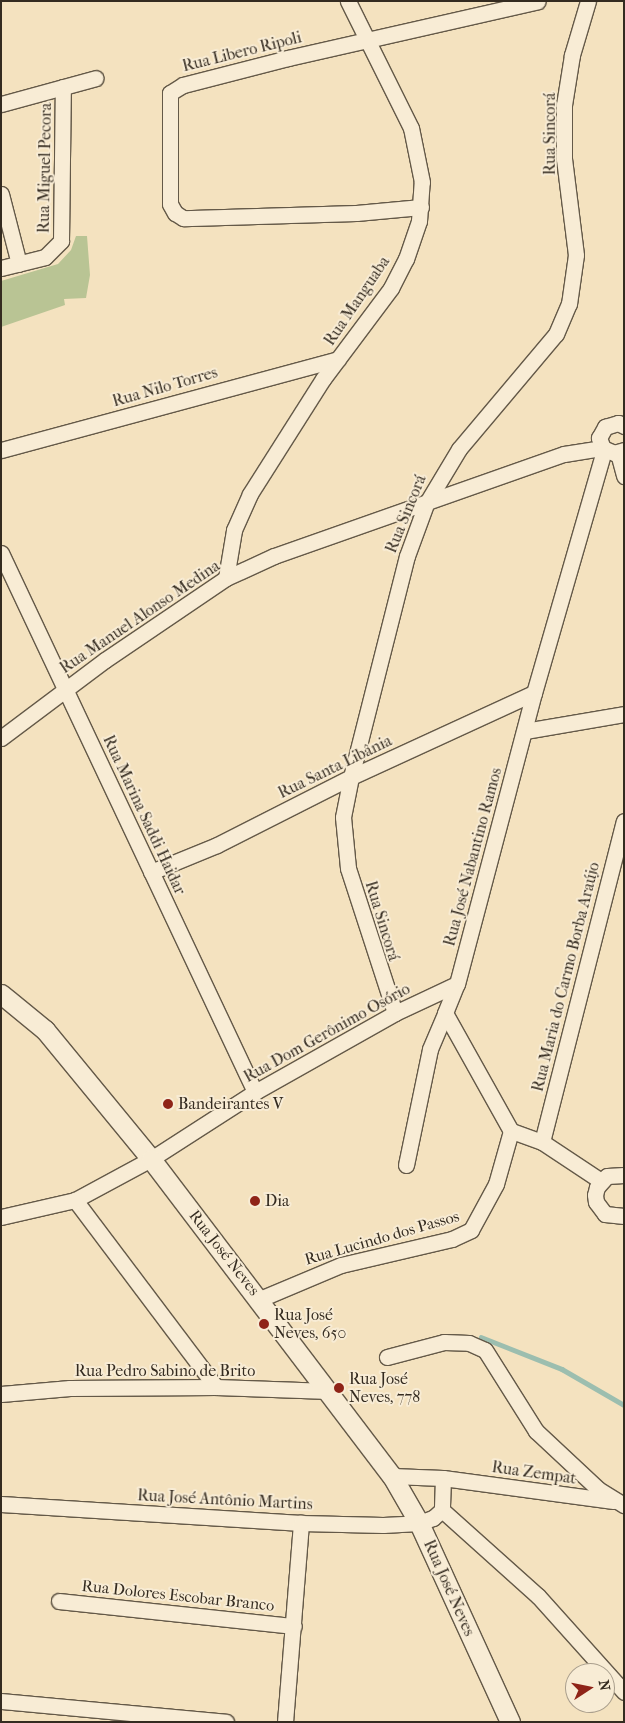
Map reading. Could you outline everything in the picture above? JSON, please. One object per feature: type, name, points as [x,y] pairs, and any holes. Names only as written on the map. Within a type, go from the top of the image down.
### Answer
[{"type":"street","name":"Rua Manguaba","points":[[226,578],[234,530],[250,494],[338,359],[391,288],[406,260],[421,206],[422,182],[412,128],[348,1]]},
{"type":"street","name":"Rua Libero Ripoli","points":[[421,206],[356,213],[183,218],[172,209],[168,104],[172,90],[367,41],[538,1]]},
{"type":"street","name":"Rua Sincorá","points":[[395,1013],[348,868],[343,817],[351,777],[407,556],[426,504],[459,449],[556,334],[569,304],[576,255],[564,159],[564,106],[572,55],[588,1]]},
{"type":"street","points":[[1,104],[96,78]]},
{"type":"street","name":"Rua Miguel Pecora","points":[[1,268],[45,257],[61,240],[63,87]]},
{"type":"street","points":[[1,194],[19,264]]},
{"type":"street","name":"Rua Nilo Torres","points":[[1,450],[338,359]]},
{"type":"street","name":"Rua Manuel Alonso Medina","points":[[1,738],[65,689],[226,578],[274,556],[564,454],[601,432],[605,426],[622,423]]},
{"type":"street","points":[[601,432],[624,476]]},
{"type":"street","name":"Rua Manuel Alonso Medina","points":[[564,454],[612,451]]},
{"type":"street","name":"Rua José Nabantino Ramos","points":[[406,1165],[430,1049],[457,984],[534,693],[594,479],[612,451]]},
{"type":"street","name":"Rua Marina Saddi Haidar","points":[[1,553],[256,1092]]},
{"type":"street","name":"Rua Santa Libânia","points":[[151,872],[217,845],[351,777],[534,693]]},
{"type":"street","points":[[525,731],[624,714]]},
{"type":"street","name":"Rua Maria do Carmo Borba Araújo","points":[[542,1142],[624,821]]},
{"type":"street","name":"Rua Dom Gerônimo Osório","points":[[1,1217],[75,1200],[151,1159],[256,1092],[395,1013],[457,984]]},
{"type":"street","name":"Rua José Neves","points":[[1,994],[45,1030],[151,1159],[392,1476],[419,1523],[510,1722]]},
{"type":"street","points":[[445,1013],[511,1131],[542,1142],[601,1181]]},
{"type":"street","name":"Rua Lucindo dos Passos","points":[[260,1300],[341,1265],[452,1239],[472,1230],[496,1184],[511,1131]]},
{"type":"street","points":[[622,1218],[605,1214],[596,1202],[597,1187],[601,1181],[614,1174],[624,1175]]},
{"type":"street","points":[[75,1200],[216,1387]]},
{"type":"street","points":[[387,1357],[444,1342],[469,1344],[485,1350],[536,1431],[598,1488],[622,1504]]},
{"type":"street","name":"Rua Pedro Sabino de Brito","points":[[1,1394],[70,1388],[216,1387],[328,1391]]},
{"type":"street","name":"Rua Zempat","points":[[392,1476],[443,1478],[622,1504]]},
{"type":"street","points":[[443,1478],[442,1510],[538,1596],[624,1692]]},
{"type":"street","name":"Rua José Antônio Martins","points":[[1,1504],[301,1523],[419,1523],[433,1518],[442,1510]]},
{"type":"street","points":[[285,1722],[301,1523]]},
{"type":"street","name":"Rua Dolores Escobar Branco","points":[[59,1601],[294,1626]]},
{"type":"street","points":[[1,1701],[72,1715],[226,1722]]},
{"type":"green space","points":[[76,236],[87,236],[90,275],[86,298],[64,299],[65,305],[1,327],[1,281],[58,264],[71,250]]},
{"type":"waterway","points":[[481,1337],[562,1369],[624,1405]]},
{"type":"place","name":"Bandeirantes V","points":[[168,1104]]},
{"type":"place","name":"Dia","points":[[255,1201]]},
{"type":"place","name":"Rua José Neves, 650","points":[[264,1324]]},
{"type":"place","name":"Rua José Neves, 778","points":[[339,1388]]}]
